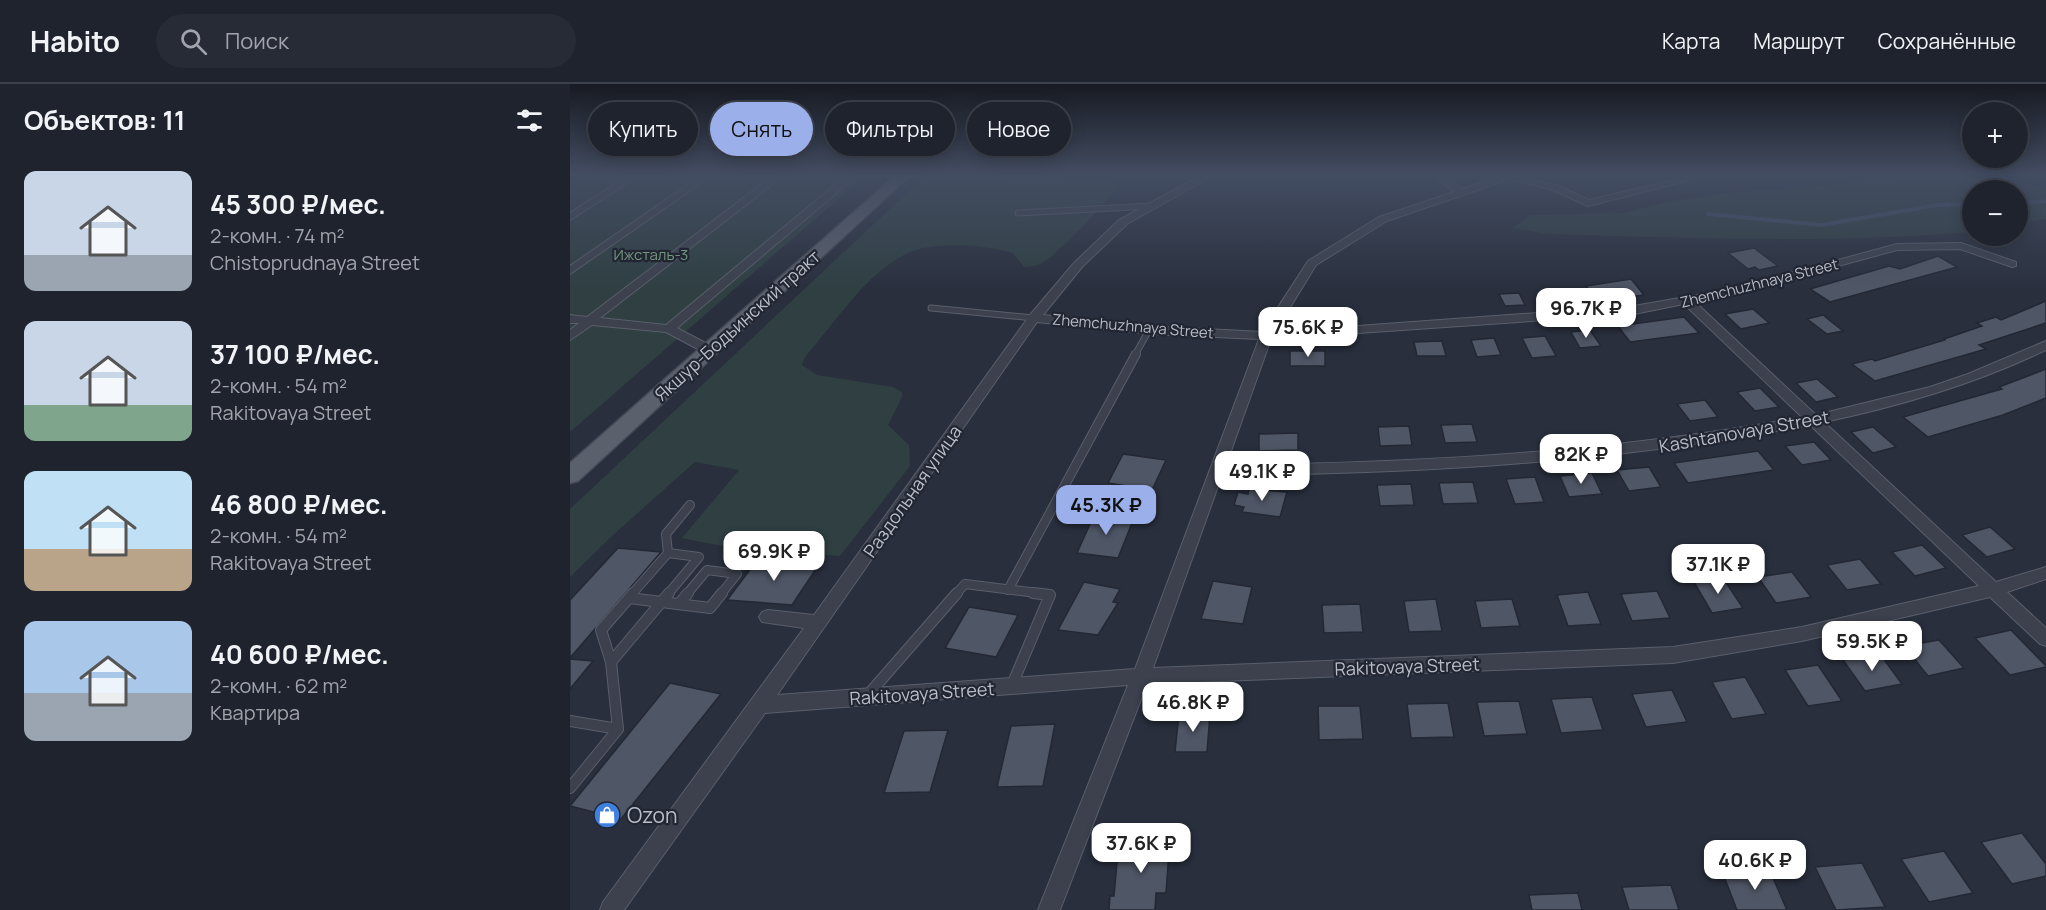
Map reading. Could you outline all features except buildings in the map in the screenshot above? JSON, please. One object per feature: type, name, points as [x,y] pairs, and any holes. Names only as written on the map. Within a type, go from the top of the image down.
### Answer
[{"type":"main road","name":"Якшур-Бодьинский тракт","points":[[570,475],[862,213]]},
{"type":"street","points":[[570,271],[654,213]]},
{"type":"street","points":[[570,336],[731,213]]},
{"type":"street","points":[[669,328],[808,213]]},
{"type":"street","name":"Раздольная улица","points":[[611,910],[760,705],[1034,318],[1078,265],[1123,222],[1140,213]]},
{"type":"street","points":[[1049,910],[1141,676],[1266,336],[1312,263],[1383,219],[1401,213]]},
{"type":"street","name":"Zhemchuzhnaya Street","points":[[1034,318],[1149,330],[1266,336],[1533,320],[1634,310],[1688,302],[1898,247],[1961,246],[2012,264]]},
{"type":"street","points":[[1688,302],[2046,639]]},
{"type":"street","points":[[570,319],[669,328],[709,350]]},
{"type":"street","name":"Kashtanovaya Street","points":[[1215,470],[1440,466],[1550,458],[1669,445],[1814,420],[1945,385],[1995,368],[2046,345]]},
{"type":"street","name":"Rakitovaya Street","points":[[760,705],[1141,676],[1673,655],[1802,634],[1994,589],[2046,573]]},
{"type":"street","points":[[768,617],[818,623]]},
{"type":"lane","points":[[1018,213],[1027,213]]},
{"type":"lane","points":[[931,308],[961,314],[1034,318]]},
{"type":"lane","points":[[1008,590],[1149,330]]},
{"type":"lane","points":[[570,788],[618,729],[611,662],[601,630],[668,554],[666,534],[690,505]]},
{"type":"lane","points":[[611,662],[699,557],[668,554]]},
{"type":"lane","points":[[629,598],[710,608],[738,574],[707,570],[679,604]]},
{"type":"lane","points":[[866,697],[965,584],[1050,595],[1012,686]]},
{"type":"lane","points":[[570,721],[618,729]]},
{"type":"green space","name":"Ижсталь-3","points":[[570,213],[823,213],[570,432]]},
{"type":"green space","points":[[886,213],[1095,213],[1059,250],[1042,263],[1031,267],[1024,267],[1013,253],[973,246],[928,247],[904,255],[889,264],[863,288],[805,357],[802,365],[817,375],[893,387],[902,392],[902,397],[888,425],[909,445],[910,466],[840,556],[737,549],[682,538],[739,470],[695,462],[570,577],[570,509]]},
{"type":"green space","points":[[1626,213],[1962,213],[1962,233],[1866,238],[1760,239],[1547,234],[1512,228],[1530,215]]},
{"type":"green space","points":[[2028,213],[2046,213],[2046,219],[2028,222]]},
{"type":"waterway","points":[[1708,214],[1821,225],[1894,213]]},
{"type":"place","name":"Ozon","points":[[607,815]]}]
